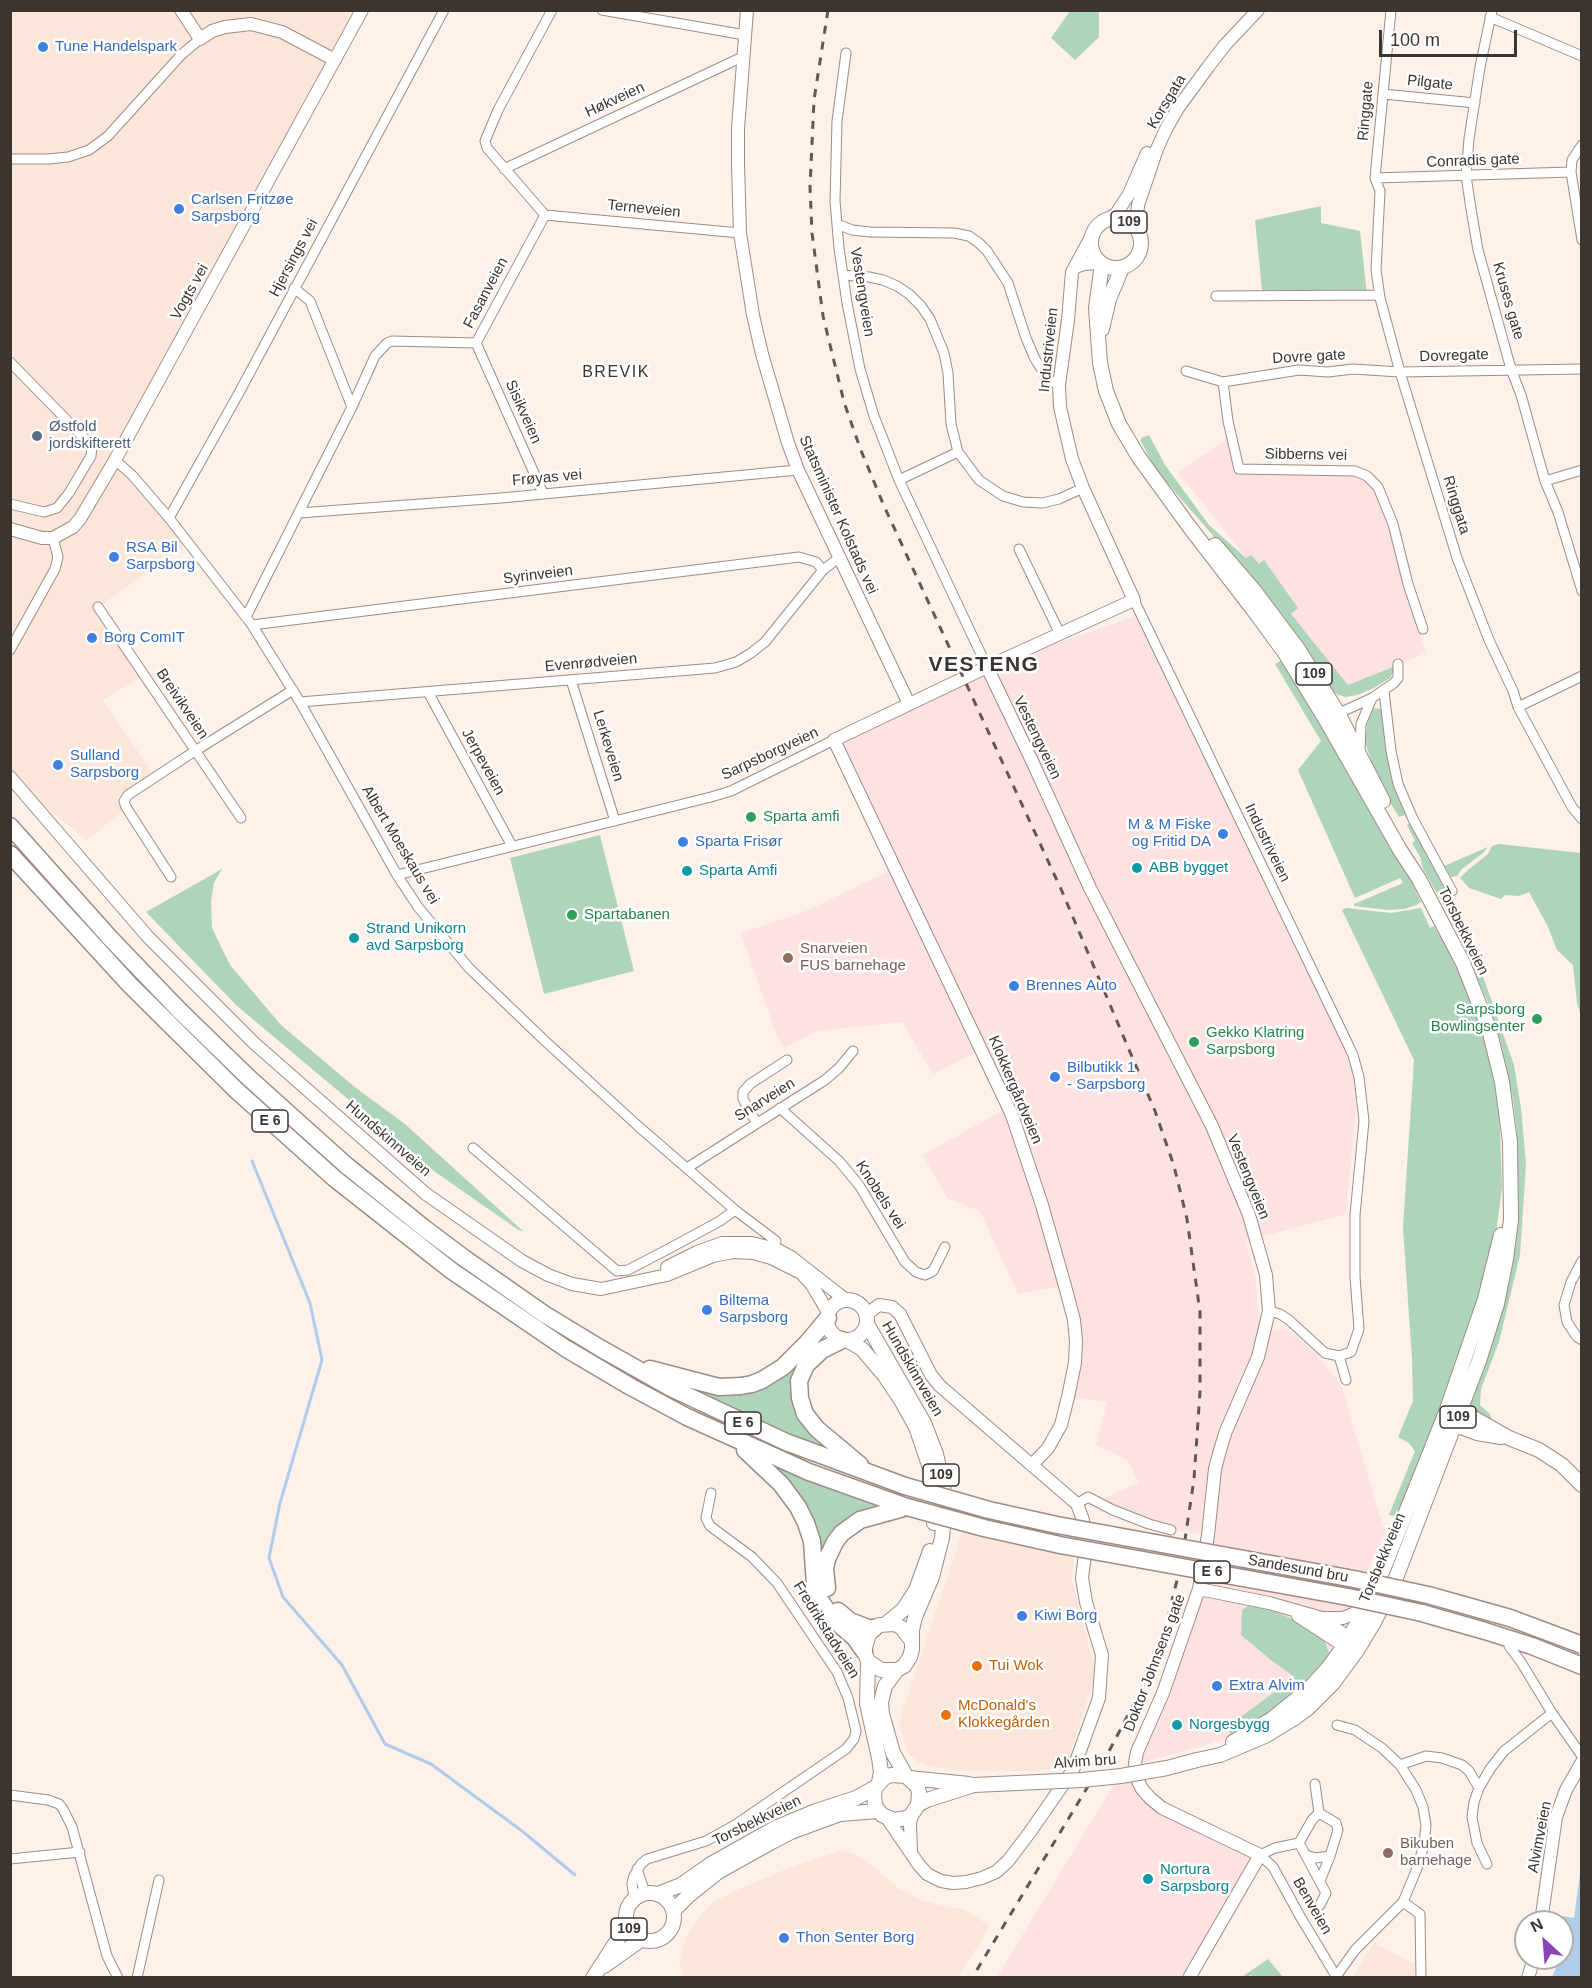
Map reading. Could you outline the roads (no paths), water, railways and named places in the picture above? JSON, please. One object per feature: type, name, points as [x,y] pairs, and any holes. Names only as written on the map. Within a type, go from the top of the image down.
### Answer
[{"type":"highway","name":"E 6","points":[[10,826],[78,903],[179,1010],[285,1112],[424,1228],[544,1314],[620,1360],[724,1415],[872,1475]]},
{"type":"highway","name":"E 6","points":[[10,854],[97,950],[194,1050],[297,1146],[374,1211],[460,1277],[566,1348],[663,1404],[733,1439],[809,1472],[907,1507]]},
{"type":"highway","name":"E 6","points":[[620,1360],[706,1385],[741,1386],[762,1380],[783,1367],[807,1343],[828,1316]]},
{"type":"highway","name":"E 6","points":[[845,1340],[822,1350],[807,1365],[800,1381],[800,1398],[805,1413],[817,1429],[872,1475]]},
{"type":"highway","name":"E 6","points":[[733,1439],[774,1476],[794,1500],[810,1533],[815,1585],[820,1600],[831,1618],[855,1638],[866,1656]]},
{"type":"highway","name":"Sandesund bru","points":[[872,1475],[989,1510],[1045,1523],[1354,1579],[1428,1595],[1510,1618],[1581,1645]]},
{"type":"highway","name":"E 6","points":[[881,1626],[868,1628],[850,1621],[837,1610],[826,1587],[827,1559],[835,1542],[850,1526],[870,1516],[907,1507]]},
{"type":"highway","name":"Sandesund bru","points":[[907,1507],[984,1528],[1060,1545],[1348,1597],[1422,1613],[1522,1643],[1581,1666]]},
{"type":"main road","name":"109","points":[[1101,264],[1092,251],[1091,237],[1100,223],[1108,219],[1124,219],[1136,228],[1141,244],[1135,259],[1122,268]]},
{"type":"main road","points":[[1101,264],[1122,268]]},
{"type":"main road","name":"Torsbekkveien","points":[[1101,264],[1096,309],[1098,346],[1102,378],[1119,424],[1138,456],[1332,716],[1360,757],[1407,848],[1419,879]]},
{"type":"main road","name":"Torsbekkveien","points":[[1098,346],[1109,299],[1122,268]]},
{"type":"main road","name":"Torsbekkveien","points":[[1332,716],[1400,850],[1419,879],[1463,963],[1489,1029],[1502,1082],[1510,1142],[1511,1220],[1506,1259],[1489,1330],[1350,1644]]},
{"type":"main road","name":"109","points":[[846,1300],[859,1304],[867,1319]]},
{"type":"main road","points":[[828,1316],[834,1306],[846,1300]]},
{"type":"main road","name":"109","points":[[828,1316],[831,1332],[845,1340]]},
{"type":"main road","points":[[845,1340],[860,1336],[867,1319]]},
{"type":"main road","name":"Hundskinnveien","points":[[867,1319],[924,1423],[936,1454],[943,1484],[944,1514],[941,1545],[932,1577],[915,1617],[911,1640]]},
{"type":"main road","name":"Hundskinnveien","points":[[845,1340],[861,1349],[901,1400],[922,1441],[933,1485],[934,1526],[930,1551],[922,1576],[909,1602],[896,1617],[881,1626]]},
{"type":"main road","name":"109","points":[[1453,1412],[1455,1425],[1477,1433],[1509,1438]]},
{"type":"main road","name":"109","points":[[1453,1412],[1539,1450],[1562,1465],[1581,1485]]},
{"type":"main road","name":"Torsbekkveien","points":[[1197,1760],[1244,1736],[1279,1714],[1309,1689],[1350,1644],[1373,1624],[1394,1582],[1455,1425]]},
{"type":"main road","name":"109","points":[[881,1626],[866,1638],[867,1704],[881,1772],[873,1799],[883,1815],[900,1820],[927,1800],[974,1785]]},
{"type":"main road","points":[[881,1626],[902,1628],[911,1640]]},
{"type":"main road","name":"109","points":[[911,1640],[910,1657],[885,1686],[881,1702],[893,1753],[919,1792],[915,1810]]},
{"type":"main road","points":[[866,1656],[874,1667],[881,1670],[897,1670]]},
{"type":"main road","name":"Alvim bru","points":[[974,1785],[1121,1776],[1197,1760]]},
{"type":"main road","name":"109","points":[[877,1785],[891,1775],[974,1785]]},
{"type":"main road","name":"Torsbekkveien","points":[[646,1895],[681,1886],[711,1863],[775,1828],[856,1798],[877,1785]]},
{"type":"main road","name":"Torsbekkveien","points":[[673,1911],[718,1872],[784,1836],[840,1814],[883,1815]]},
{"type":"main road","name":"109","points":[[646,1895],[626,1911],[627,1924],[631,1931],[642,1939],[654,1940],[667,1932],[672,1926],[673,1911]]},
{"type":"main road","points":[[646,1895],[670,1904],[673,1911]]},
{"type":"main road","name":"109","points":[[597,1973],[627,1924]]},
{"type":"main road","name":"109","points":[[597,1973],[642,1939]]},
{"type":"street","points":[[181,10],[200,39]]},
{"type":"street","name":"Vogts vei","points":[[53,538],[73,527],[80,519],[115,460],[362,10]]},
{"type":"street","name":"Hjersings vei","points":[[169,518],[240,391],[444,10]]},
{"type":"street","points":[[545,215],[504,169],[487,148],[485,141],[487,133],[552,10]]},
{"type":"street","points":[[602,10],[746,35]]},
{"type":"street","name":"Statsminister Kolstads vei","points":[[747,10],[738,129],[738,164],[740,233],[753,315],[767,374],[798,470],[909,704]]},
{"type":"street","name":"Korsgata","points":[[1108,219],[1116,214],[1129,194],[1158,129],[1179,93],[1219,41],[1247,10]]},
{"type":"street","name":"Korsgata","points":[[1136,228],[1138,205],[1166,129],[1203,73],[1225,45],[1258,10]]},
{"type":"street","name":"Ringgate","points":[[1375,178],[1391,10]]},
{"type":"street","points":[[1491,14],[1581,56]]},
{"type":"street","name":"Kruses gate","points":[[1491,14],[1469,139],[1467,176],[1478,250],[1511,369],[1521,395],[1545,481],[1558,512],[1581,591]]},
{"type":"street","points":[[10,159],[68,157],[88,150],[108,136],[181,55],[212,31],[225,27],[251,24],[282,32],[335,60]]},
{"type":"street","name":"Vestengveien","points":[[846,53],[837,121],[835,201],[843,275],[860,369],[874,416],[899,480],[1090,888],[1212,1126],[1257,1238],[1266,1275],[1269,1311]]},
{"type":"street","name":"Høkveien","points":[[504,169],[738,59]]},
{"type":"street","name":"Pilgate","points":[[1383,94],[1475,103]]},
{"type":"street","points":[[1581,145],[1574,154],[1571,172],[1581,240]]},
{"type":"street","name":"Conradis gate","points":[[1375,178],[1571,172]]},
{"type":"street","name":"Ringgata","points":[[1375,178],[1380,191],[1376,270],[1379,295],[1457,558],[1518,707],[1572,807],[1581,819]]},
{"type":"street","name":"Terneveien","points":[[545,215],[740,233]]},
{"type":"street","name":"Fasanveien","points":[[246,617],[352,407],[375,356],[387,344],[401,340],[476,343],[545,215]]},
{"type":"street","points":[[837,224],[852,230],[870,232],[954,233],[969,236],[979,243],[1008,284],[1035,359],[1048,379],[1059,385]]},
{"type":"street","name":"Industriveien","points":[[1091,237],[1072,272],[1059,385],[1063,425],[1072,459],[1134,600],[1353,1054],[1359,1077],[1364,1121],[1354,1215],[1359,1329],[1351,1352],[1339,1356]]},
{"type":"street","points":[[1075,267],[1084,264],[1101,264]]},
{"type":"street","points":[[843,275],[869,277],[897,286],[909,294],[930,319],[944,353],[948,373],[951,424],[958,452],[980,480],[991,489],[1023,502],[1042,503],[1059,499],[1083,488]]},
{"type":"street","points":[[294,288],[310,302],[352,407]]},
{"type":"street","points":[[1216,296],[1379,295]]},
{"type":"street","name":"Sisikveien","points":[[476,343],[543,493]]},
{"type":"street","points":[[10,362],[92,447],[91,456],[69,493],[57,508],[44,512],[10,504]]},
{"type":"street","name":"Dovre gate","points":[[1186,371],[1223,382],[1299,370],[1328,372],[1353,369],[1400,372]]},
{"type":"street","name":"Dovregate","points":[[1400,372],[1581,369]]},
{"type":"street","name":"Sibberns vei","points":[[1223,382],[1228,421],[1239,468],[1354,471],[1367,476],[1378,487],[1393,524],[1408,584],[1423,629]]},
{"type":"street","points":[[899,480],[958,452]]},
{"type":"street","name":"Albert Moeskaus vei","points":[[115,460],[132,475],[169,518],[252,625],[293,690],[397,875],[418,907],[470,968],[544,1040],[735,1210],[776,1240]]},
{"type":"street","name":"Frøyas vei","points":[[299,513],[798,470]]},
{"type":"street","points":[[1545,481],[1581,470]]},
{"type":"street","points":[[10,529],[42,538],[53,538],[58,557],[55,569],[10,650]]},
{"type":"street","points":[[1019,549],[1060,634]]},
{"type":"street","name":"Evenrødveien","points":[[300,702],[715,668],[736,662],[765,642],[823,570],[840,557]]},
{"type":"street","name":"Syrinveien","points":[[252,625],[799,558],[816,562],[823,570]]},
{"type":"street","name":"Sarpsborgveien","points":[[397,875],[731,791],[987,667],[1134,600]]},
{"type":"street","name":"Breivikveien","points":[[98,607],[241,818]]},
{"type":"street","points":[[1332,716],[1384,691],[1398,678],[1398,664]]},
{"type":"street","points":[[1518,707],[1581,676]]},
{"type":"street","name":"Lerkeveien","points":[[571,680],[615,821]]},
{"type":"street","points":[[171,877],[124,801],[128,795],[293,690]]},
{"type":"street","name":"Torsbekkveien","points":[[1384,691],[1398,784],[1413,819],[1452,891]]},
{"type":"street","name":"Jerpeveien","points":[[428,692],[512,846]]},
{"type":"street","name":"Torsbekkveien","points":[[1360,757],[1361,724],[1372,698]]},
{"type":"street","name":"Klokkergårdveien","points":[[834,740],[1012,1114],[1042,1205],[1065,1286],[1074,1320],[1076,1341],[1071,1384],[1061,1425],[1048,1448],[1032,1465]]},
{"type":"street","name":"Hundskinnveien","points":[[10,777],[148,937],[254,1042],[426,1194],[522,1261],[548,1275],[572,1284],[602,1288],[667,1275],[713,1256],[733,1252],[753,1253],[771,1258],[801,1273],[812,1285],[828,1316]]},
{"type":"street","name":"Snarveien","points":[[687,1168],[825,1080],[853,1051]]},
{"type":"street","points":[[756,1122],[742,1099],[742,1092],[750,1084],[787,1060]]},
{"type":"street","name":"Knobels vei","points":[[780,1108],[839,1161],[859,1185],[905,1262],[916,1272],[924,1275],[933,1271],[945,1247]]},
{"type":"street","points":[[473,1148],[616,1271],[628,1269],[672,1247],[720,1221],[735,1210]]},
{"type":"street","points":[[647,1279],[709,1247],[730,1242],[752,1242],[776,1249],[791,1257],[846,1300]]},
{"type":"street","points":[[1581,1261],[1564,1305],[1567,1322],[1581,1340]]},
{"type":"street","points":[[867,1319],[879,1305],[892,1307],[900,1314],[926,1367],[940,1386],[1077,1504],[1083,1520],[1085,1594],[1102,1655],[1103,1670],[1099,1698],[1073,1770],[1030,1832],[1008,1861],[996,1872],[966,1882],[940,1881],[927,1874],[919,1865],[883,1815]]},
{"type":"street","points":[[1269,1311],[1289,1320],[1325,1353],[1339,1356],[1346,1380]]},
{"type":"street","name":"Doktor Johnsens gate","points":[[1260,1855],[1162,1808],[1150,1798],[1138,1781],[1135,1763],[1137,1752],[1163,1693],[1199,1589],[1215,1469],[1220,1449],[1258,1357],[1269,1311]]},
{"type":"street","name":"Fredrikstadveien","points":[[646,1895],[637,1869],[641,1864],[654,1856],[696,1844],[735,1825],[846,1749],[854,1739],[856,1731],[848,1698],[837,1672],[777,1583],[752,1557],[710,1526],[706,1518],[711,1493]]},
{"type":"street","points":[[1077,1504],[1088,1497],[1113,1510],[1171,1530]]},
{"type":"street","points":[[1199,1589],[1269,1603],[1322,1618],[1343,1618],[1353,1614],[1371,1600]]},
{"type":"street","points":[[1289,1610],[1350,1644]]},
{"type":"street","points":[[1322,1618],[1350,1644]]},
{"type":"street","points":[[1509,1646],[1581,1756]]},
{"type":"street","points":[[1486,1863],[1477,1843],[1472,1817],[1479,1788],[1504,1751],[1552,1713]]},
{"type":"street","points":[[1335,1977],[1355,1950],[1403,1902],[1421,1855],[1426,1825],[1423,1807],[1416,1790],[1400,1765],[1382,1748],[1355,1730],[1337,1725]]},
{"type":"street","points":[[1400,1765],[1426,1756],[1442,1758],[1462,1764],[1479,1788]]},
{"type":"street","name":"Alvimveien","points":[[1543,1910],[1556,1816],[1566,1790],[1581,1762]]},
{"type":"street","points":[[1315,1784],[1320,1813],[1336,1823],[1338,1830],[1320,1881]]},
{"type":"street","points":[[10,1795],[48,1800],[59,1804],[72,1827],[107,1956],[118,1977]]},
{"type":"street","points":[[912,1853],[910,1824],[915,1810]]},
{"type":"street","points":[[1189,1977],[1260,1855],[1275,1848],[1299,1843],[1312,1820],[1320,1813]]},
{"type":"street","points":[[1299,1843],[1326,1893],[1320,1905]]},
{"type":"street","points":[[10,1859],[80,1852]]},
{"type":"street","name":"Benveien","points":[[1260,1855],[1273,1867],[1335,1977]]},
{"type":"street","points":[[1306,1855],[1315,1858],[1330,1856]]},
{"type":"street","points":[[136,1977],[159,1880]]},
{"type":"street","points":[[1403,1902],[1420,1914],[1421,1977]]},
{"type":"water","points":[[1581,1865],[1581,1977],[1552,1977],[1555,1970],[1574,1970],[1574,1918]]},
{"type":"waterway","points":[[252,1161],[310,1303],[322,1360],[280,1503],[269,1558],[283,1597],[342,1665],[385,1744],[431,1764],[522,1831],[575,1875]]},
{"type":"railway","points":[[828,10],[814,100],[810,187],[812,233],[823,316],[844,402],[884,506],[1061,889],[1155,1111],[1174,1166],[1187,1219],[1200,1312],[1200,1392],[1194,1479],[1182,1560],[1164,1633],[1137,1698],[1107,1755],[972,1978]]},
{"type":"place","name":"Tune Handelspark","points":[[43,47]]},
{"type":"place","name":"Carlsen Fritzøe Sarpsborg","points":[[179,209]]},
{"type":"place","name":"Østfold jordskifterett","points":[[37,436]]},
{"type":"place","name":"RSA Bil Sarpsborg","points":[[114,557]]},
{"type":"place","name":"Borg ComIT","points":[[92,638]]},
{"type":"place","name":"Sulland Sarpsborg","points":[[58,765]]},
{"type":"place","name":"Sparta amfi","points":[[751,817]]},
{"type":"place","name":"M & M Fiske og Fritid DA","points":[[1223,834]]},
{"type":"place","name":"Sparta Frisør","points":[[683,842]]},
{"type":"place","name":"ABB bygget","points":[[1137,868]]},
{"type":"place","name":"Sparta Amfi","points":[[687,871]]},
{"type":"place","name":"Spartabanen","points":[[572,915]]},
{"type":"place","name":"Strand Unikorn avd Sarpsborg","points":[[354,938]]},
{"type":"place","name":"Snarveien FUS barnehage","points":[[788,958]]},
{"type":"place","name":"Brennes Auto","points":[[1014,986]]},
{"type":"place","name":"Sarpsborg Bowlingsenter","points":[[1537,1019]]},
{"type":"place","name":"Gekko Klatring Sarpsborg","points":[[1194,1042]]},
{"type":"place","name":"Bilbutikk 1 - Sarpsborg","points":[[1055,1077]]},
{"type":"place","name":"Biltema Sarpsborg","points":[[707,1310]]},
{"type":"place","name":"Kiwi Borg","points":[[1022,1616]]},
{"type":"place","name":"Tui Wok","points":[[977,1666]]},
{"type":"place","name":"Extra Alvim","points":[[1217,1686]]},
{"type":"place","name":"McDonald's Klokkegården","points":[[946,1715]]},
{"type":"place","name":"Norgesbygg","points":[[1177,1725]]},
{"type":"place","name":"Bikuben barnehage","points":[[1388,1853]]},
{"type":"place","name":"Nortura Sarpsborg","points":[[1148,1879]]},
{"type":"place","name":"Thon Senter Borg","points":[[784,1938]]},
{"type":"district","name":"BREVIK","points":[[616,373]]},
{"type":"district","name":"VESTENG","points":[[984,665]]}]
